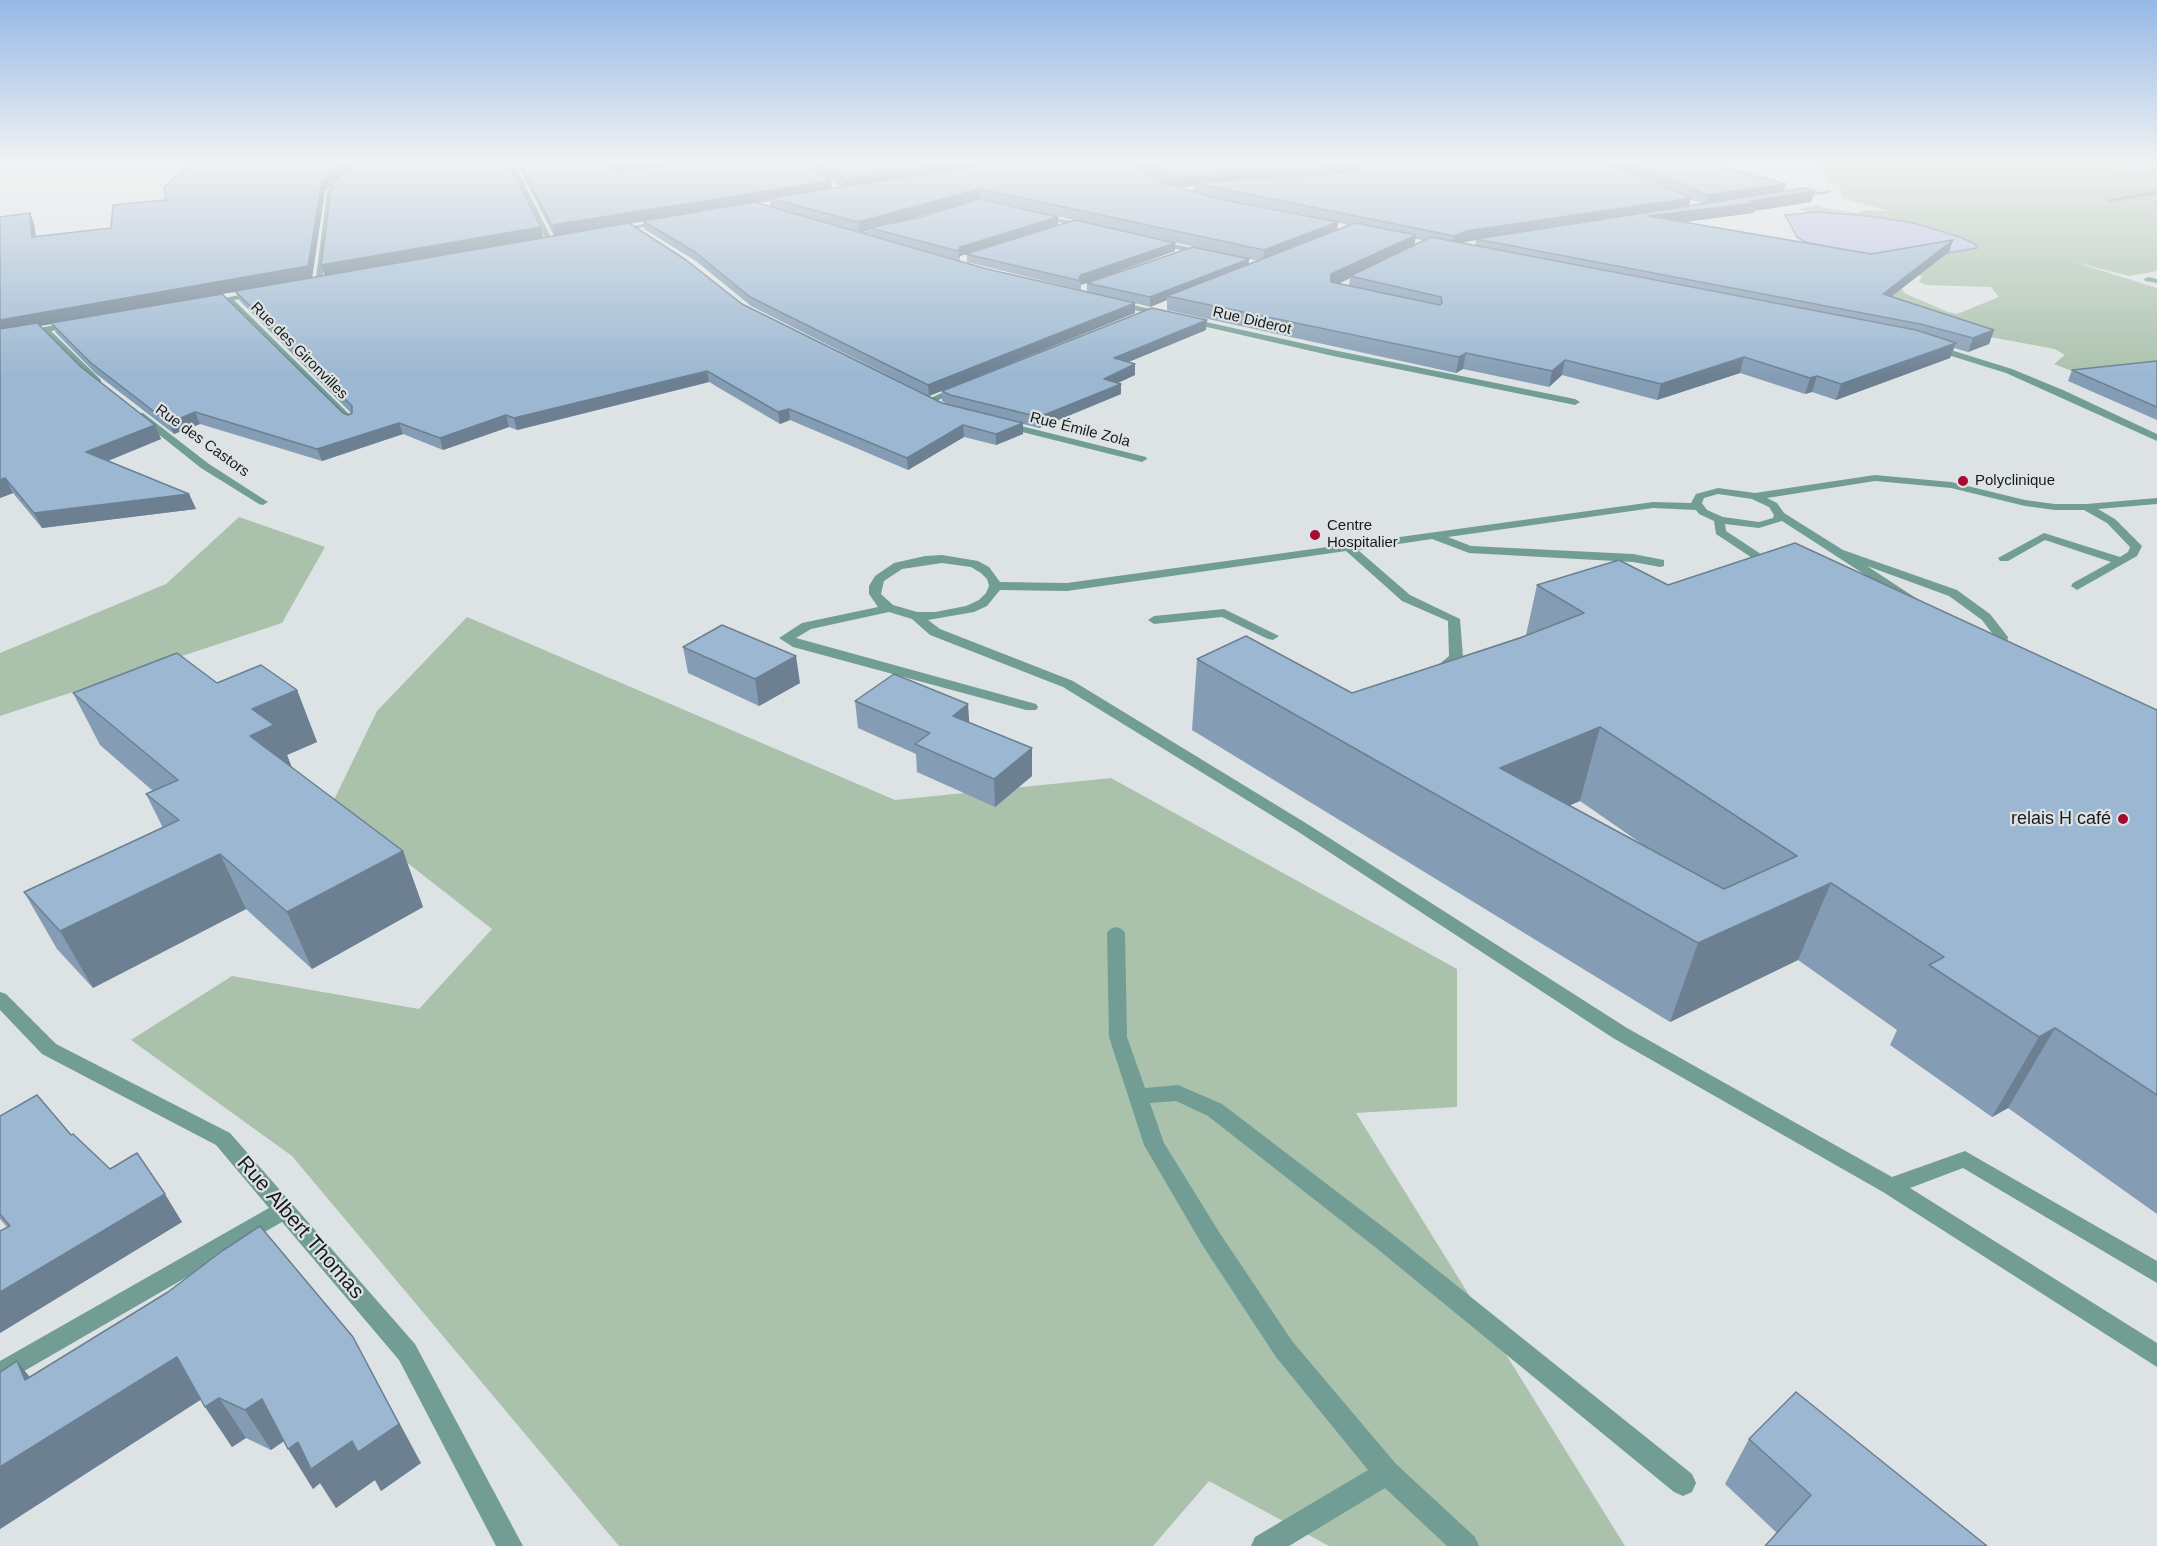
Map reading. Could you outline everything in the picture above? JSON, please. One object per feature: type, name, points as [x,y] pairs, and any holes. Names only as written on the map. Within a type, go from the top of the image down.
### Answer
[{"type":"street","points":[[318,283],[325,233]]},
{"type":"street","points":[[547,233],[551,241]]},
{"type":"street","points":[[644,233],[649,236]]},
{"type":"street","points":[[870,233],[863,235],[872,241]]},
{"type":"street","points":[[540,243],[563,239]]},
{"type":"street","points":[[1146,240],[1213,255]]},
{"type":"street","points":[[1170,258],[1192,250]]},
{"type":"street","points":[[308,285],[330,281]]},
{"type":"street","points":[[194,305],[269,292]]},
{"type":"street","name":"Rue des Gironvilles","points":[[229,299],[351,421]]},
{"type":"street","name":"Rue Diderot","points":[[1105,301],[1333,353],[1575,402]]},
{"type":"street","points":[[1140,316],[1172,304]]},
{"type":"street","points":[[0,338],[80,324]]},
{"type":"street","points":[[45,330],[91,377],[110,392]]},
{"type":"street","points":[[1923,344],[2009,371],[2060,392],[2157,438]]},
{"type":"street","points":[[919,396],[934,403],[974,383]]},
{"type":"street","name":"Rue des Castors","points":[[129,407],[205,465],[263,502]]},
{"type":"street","name":"Rue Émile Zola","points":[[998,423],[1142,459]]},
{"type":"street","points":[[1755,496],[1875,478],[1951,485],[2025,503],[2086,507],[2157,501]]},
{"type":"street","points":[[1698,507],[1697,499],[1708,493],[1730,491],[1755,496],[1773,505],[1780,515],[1929,610]]},
{"type":"street","points":[[994,586],[1068,587],[1653,505],[1698,507],[1719,519],[1732,523],[1759,525],[1777,520],[1780,515]]},
{"type":"street","points":[[2078,586],[2133,554],[2136,546],[2111,521],[2086,507]]},
{"type":"street","points":[[1719,519],[1720,532],[1779,572]]},
{"type":"street","points":[[1434,536],[1469,549],[1633,558],[1660,563]]},
{"type":"street","points":[[2004,558],[2044,536],[2121,561]]},
{"type":"street","points":[[1350,549],[1406,598],[1454,619],[1456,657],[1428,680]]},
{"type":"street","points":[[1840,553],[1953,593],[1986,617],[2002,637],[1998,654],[1978,659]]},
{"type":"street","points":[[942,559],[974,564],[993,578],[994,586],[992,594],[983,603],[953,614],[916,616],[889,608],[880,602],[875,594],[875,586],[887,572],[910,562],[942,559]]},
{"type":"street","points":[[889,608],[807,626],[786,638],[798,644],[1031,707]]},
{"type":"street","points":[[1154,620],[1224,613],[1273,636]]},
{"type":"street","points":[[916,616],[935,632],[1068,684],[1303,828],[1620,1033],[1890,1186],[2157,1356]]},
{"type":"street","points":[[1116,933],[1118,1037],[1154,1145],[1224,1259],[1284,1349],[1387,1473],[1466,1546]]},
{"type":"street","name":"Rue Albert Thomas","points":[[0,999],[49,1049],[223,1139],[407,1352],[510,1546]]},
{"type":"street","points":[[1138,1096],[1178,1093],[1215,1110],[1366,1227],[1683,1483]]},
{"type":"street","points":[[1890,1186],[1965,1160],[2157,1272]]},
{"type":"street","points":[[0,1374],[284,1210]]},
{"type":"street","points":[[1264,1546],[1387,1473]]},
{"type":"green space","points":[[1850,233],[2157,233],[2157,271],[2129,276],[2071,261],[2157,288],[2157,368],[2077,373],[2054,364],[2065,355],[2055,349],[1963,332],[1818,313],[1900,284],[1904,293],[1957,314],[1999,297],[1991,287],[1925,285],[1919,281],[1922,276],[1895,269],[1873,255],[1904,259]]},
{"type":"green space","points":[[239,517],[325,547],[282,623],[0,716],[0,653],[166,584]]},
{"type":"green space","points":[[467,617],[895,800],[1111,778],[1457,969],[1457,1107],[1356,1113],[1625,1546],[1329,1546],[1209,1481],[1153,1546],[619,1546],[292,1156],[131,1040],[232,976],[419,1009],[492,929],[332,804],[377,711]]},
{"type":"water","points":[[1795,233],[1947,233],[1975,244],[1977,248],[1902,261],[1805,242]]},
{"type":"building","points":[[0,233],[32,233],[32,237],[66,233],[313,233],[308,266],[0,320]]},
{"type":"building","points":[[325,233],[505,233],[321,265]]},
{"type":"building","points":[[570,233],[645,233],[686,260],[742,304],[942,403],[1023,423],[996,434],[963,425],[907,458],[789,409],[778,412],[707,371],[514,418],[506,415],[440,438],[399,423],[317,449],[195,412],[169,423],[91,363],[51,323],[222,294],[343,413],[348,415],[352,413],[352,406],[235,291]]},
{"type":"building","points":[[663,233],[862,233],[987,269],[1135,303],[928,385],[750,297],[695,252]]},
{"type":"building","points":[[890,233],[1005,233],[960,247],[958,251]]},
{"type":"building","points":[[1033,233],[1132,233],[1175,243],[1081,275],[1079,278],[1081,281],[966,254]]},
{"type":"building","points":[[1186,233],[1309,233],[1264,250]]},
{"type":"building","points":[[1329,233],[1407,233],[1416,235],[1331,274],[1331,282],[1440,305],[1441,297],[1350,276],[1431,237],[1916,330],[1956,343],[1841,384],[1817,376],[1810,378],[1744,357],[1661,384],[1565,360],[1552,371],[1466,353],[1459,357],[1167,296]]},
{"type":"building","points":[[1440,233],[1461,233],[1454,236]]},
{"type":"building","points":[[1514,233],[1749,233],[1871,254],[1953,240],[1883,294],[1994,330],[1973,338],[1920,324],[1476,239]]},
{"type":"building","points":[[1193,247],[1249,259],[1150,297],[1087,283]]},
{"type":"building","points":[[1152,308],[1207,320],[1114,358],[1135,364],[1104,379],[1121,384],[1039,417],[942,391]]},
{"type":"building","points":[[37,323],[81,367],[155,425],[86,452],[189,494],[34,513],[5,478],[0,480],[0,329]]},
{"type":"building","points":[[2157,361],[2157,407],[2072,370]]},
{"type":"building","points":[[1795,543],[2157,710],[2157,1095],[2055,1028],[2039,1037],[1929,965],[1944,957],[1831,883],[1698,943],[1197,659],[1246,636],[1352,693],[1520,638],[1584,613],[1537,585],[1619,560],[1668,585]],"holes":[[[1600,727],[1797,856],[1724,889],[1500,768]]]},
{"type":"building","points":[[722,625],[796,656],[755,679],[683,647]]},
{"type":"building","points":[[177,653],[217,683],[261,665],[297,690],[252,709],[274,725],[250,736],[403,851],[287,912],[220,854],[60,931],[24,892],[179,820],[146,794],[178,780],[73,693]]},
{"type":"building","points":[[894,674],[968,704],[953,716],[1032,748],[994,779],[915,744],[930,733],[855,701]]},
{"type":"building","points":[[37,1095],[71,1135],[73,1134],[110,1169],[137,1153],[165,1194],[0,1292],[0,1231],[10,1226],[0,1214],[0,1116]]},
{"type":"building","points":[[260,1226],[353,1337],[399,1424],[358,1452],[352,1441],[311,1469],[298,1442],[288,1449],[262,1399],[245,1410],[219,1398],[205,1407],[177,1357],[0,1467],[0,1372],[17,1361],[25,1380],[168,1292],[222,1251]]},
{"type":"building","points":[[1796,1392],[1987,1546],[1765,1546],[1811,1495],[1749,1439]]},
{"type":"place","name":"Polyclinique","points":[[1963,481]]},
{"type":"place","name":"Centre Hospitalier","points":[[1315,535]]},
{"type":"place","name":"relais H café","points":[[2123,819]]}]
